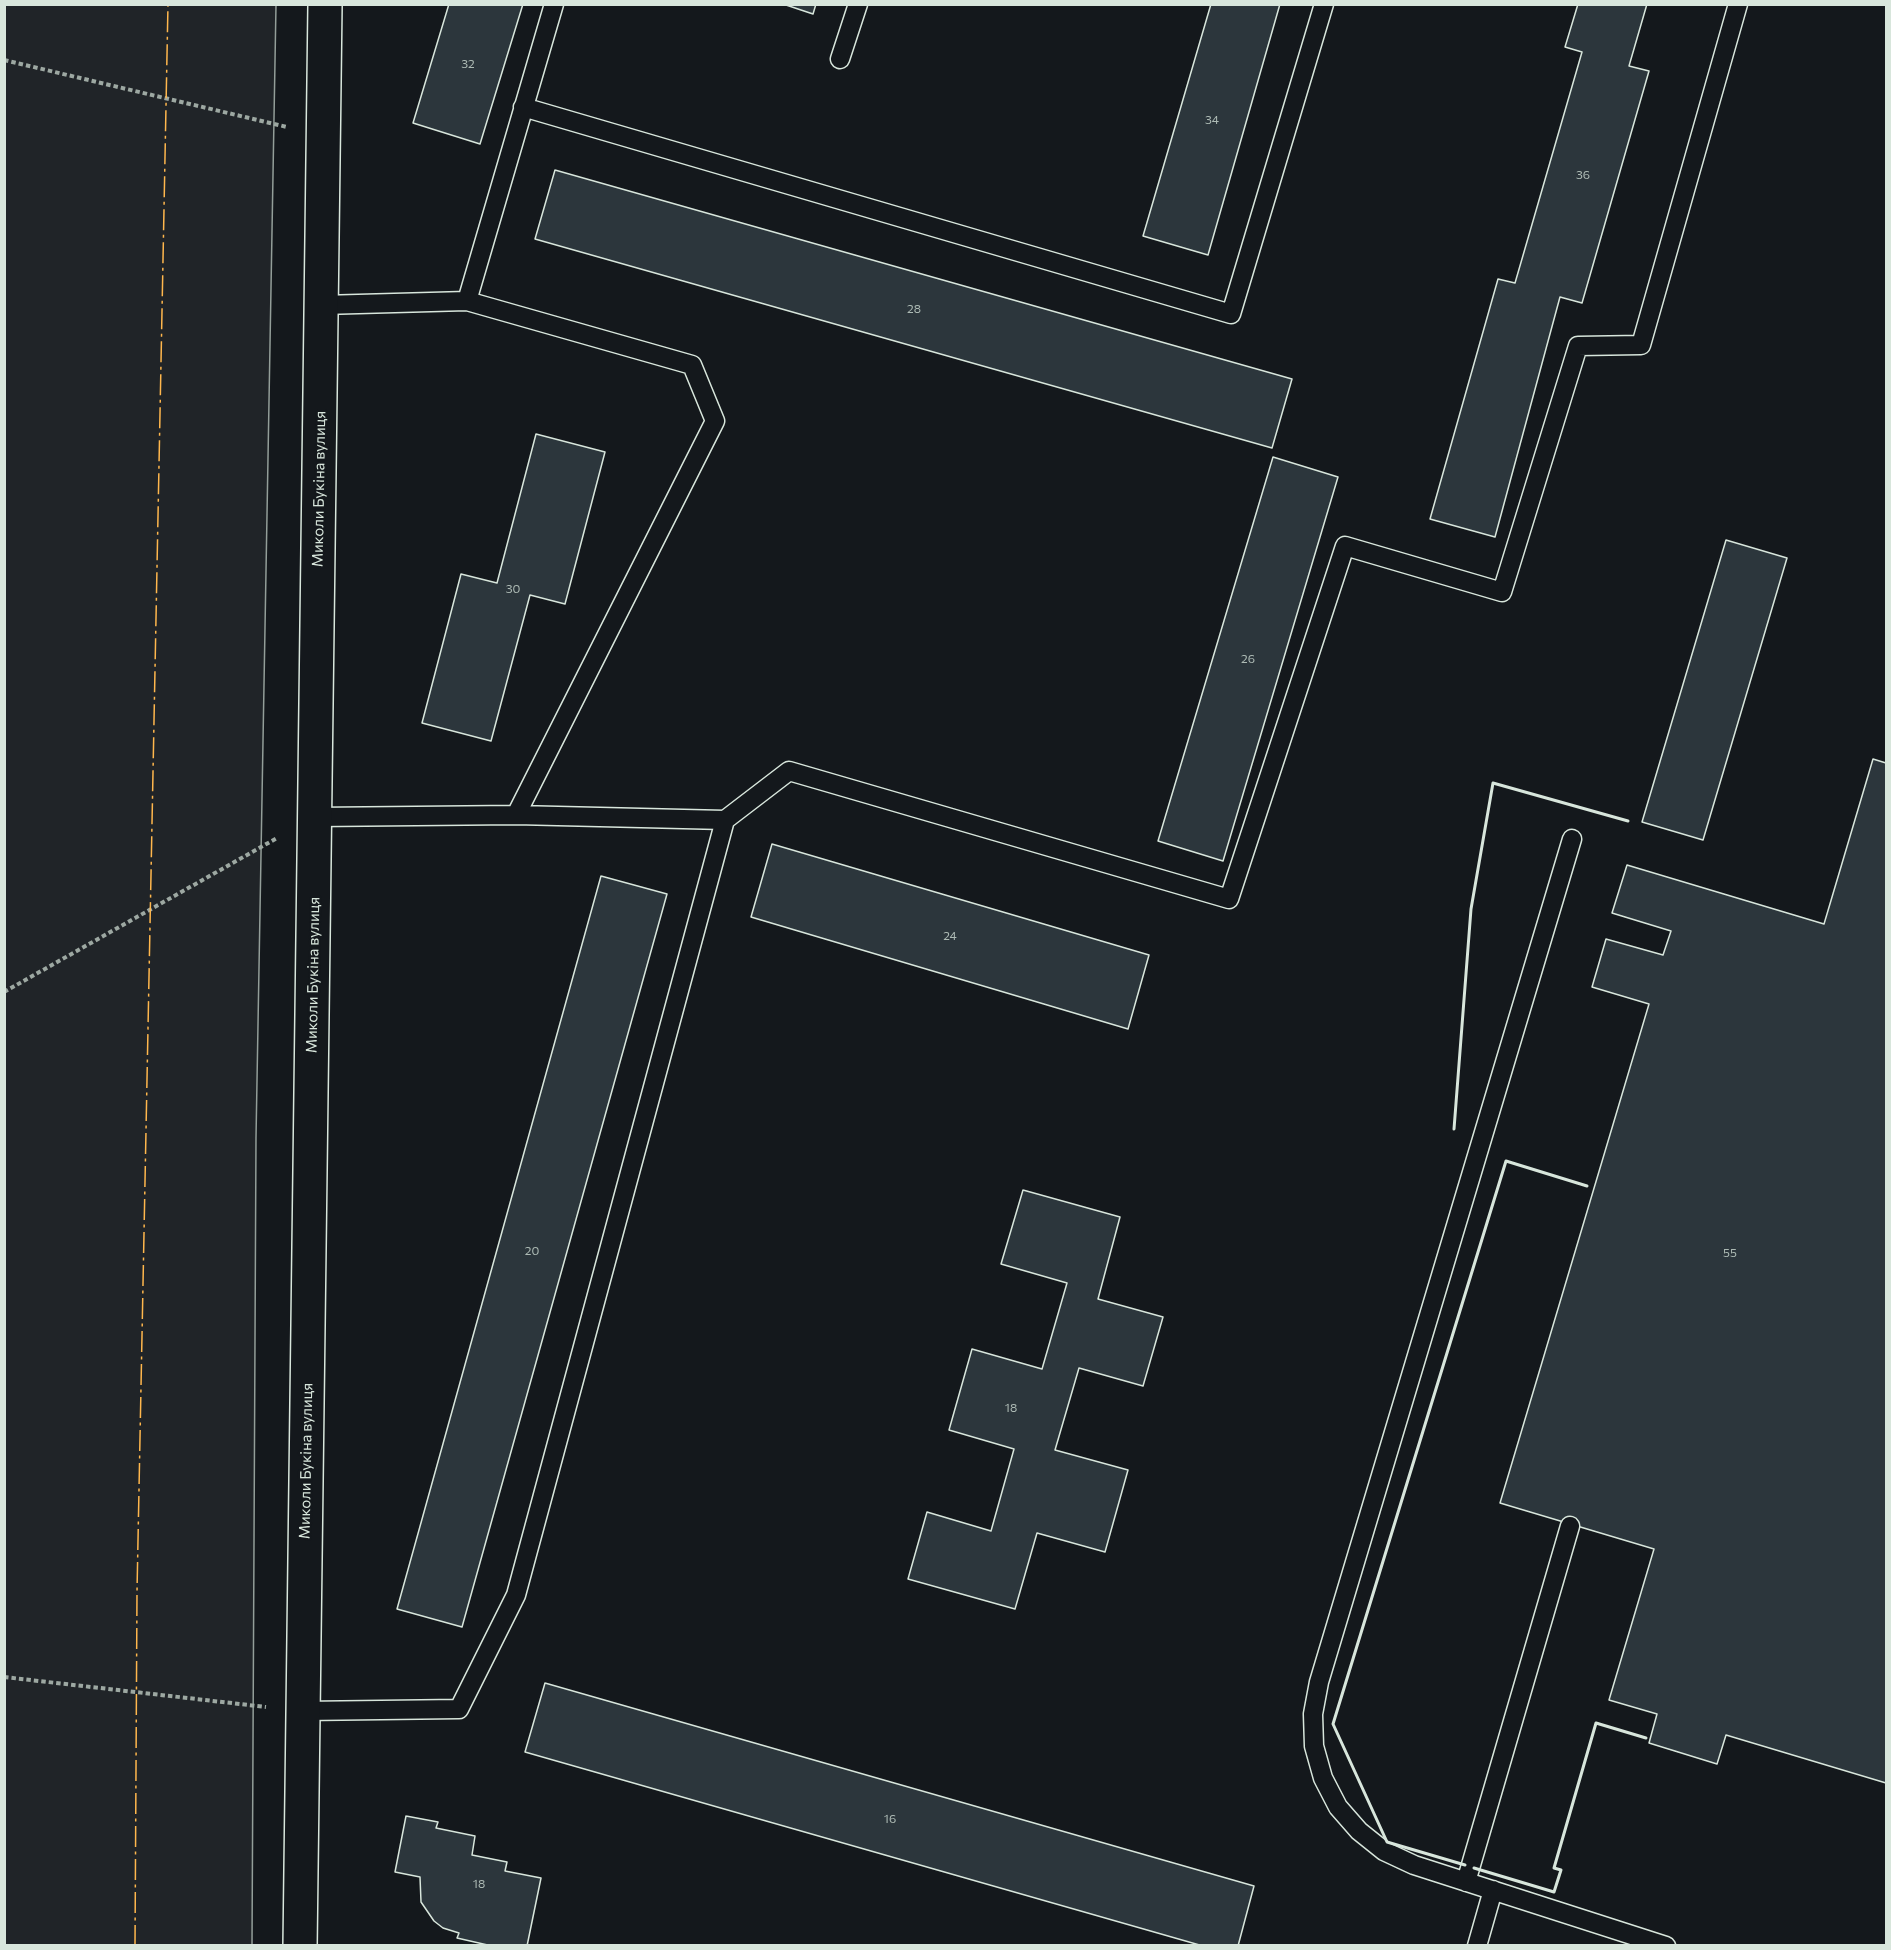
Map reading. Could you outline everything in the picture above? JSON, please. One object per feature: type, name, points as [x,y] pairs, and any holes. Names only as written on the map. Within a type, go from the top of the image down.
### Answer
[{"type":"street","name":"Миколи Букіна вулиця","points":[[300,1946],[325,4]]},
{"type":"lane","points":[[467,301],[554,4]]},
{"type":"lane","points":[[840,58],[858,4]]},
{"type":"lane","points":[[523,107],[1231,314],[1324,4]]},
{"type":"lane","points":[[303,1711],[459,1709],[516,1595],[725,820],[789,771],[1229,899],[1345,546],[1502,591],[1578,346],[1641,345],[1738,4]]},
{"type":"lane","points":[[322,305],[467,301],[692,365],[715,421],[516,815]]},
{"type":"lane","points":[[315,817],[516,815],[725,820]]},
{"type":"lane","points":[[1572,839],[1323,1671],[1313,1714],[1314,1746],[1323,1778],[1338,1807],[1359,1831],[1384,1851],[1466,1882],[1666,1946]]},
{"type":"lane","points":[[1466,1882],[1570,1526]]},
{"type":"lane","points":[[1477,1946],[1493,1890]]},
{"type":"path","points":[[4,60],[324,136]]},
{"type":"path","points":[[4,992],[315,817]]},
{"type":"path","points":[[4,1677],[303,1711]]},
{"type":"shaded area","points":[[5,4],[276,5],[256,1137],[252,1945],[5,1945]]},
{"type":"building","points":[[449,4],[523,4],[480,144],[413,123]]},
{"type":"building","points":[[783,4],[816,4],[813,14]]},
{"type":"building","points":[[1211,4],[1280,4],[1208,255],[1143,236]]},
{"type":"building","points":[[1578,4],[1647,4],[1629,66],[1649,71],[1582,303],[1560,297],[1495,537],[1430,519],[1498,279],[1515,283],[1582,52],[1565,47]]},
{"type":"building","points":[[555,170],[1292,379],[1272,448],[535,239]]},
{"type":"building","points":[[536,434],[605,452],[565,604],[530,595],[491,741],[422,723],[461,574],[497,583]]},
{"type":"building","points":[[1273,457],[1338,477],[1223,861],[1158,841]]},
{"type":"building","points":[[1726,540],[1787,558],[1703,840],[1642,822]]},
{"type":"building","points":[[1873,759],[1886,763],[1886,1783],[1726,1735],[1717,1764],[1649,1743],[1657,1714],[1609,1700],[1654,1549],[1500,1503],[1649,1004],[1592,987],[1606,939],[1663,955],[1671,931],[1612,913],[1627,865],[1824,924]]},
{"type":"building","points":[[772,844],[1149,955],[1128,1029],[751,917]]},
{"type":"building","points":[[601,876],[667,894],[462,1627],[397,1609]]},
{"type":"building","points":[[1023,1190],[1120,1217],[1098,1299],[1163,1317],[1143,1386],[1079,1368],[1055,1450],[1128,1470],[1105,1552],[1037,1533],[1015,1609],[908,1579],[927,1512],[991,1531],[1014,1449],[949,1430],[972,1349],[1042,1369],[1067,1283],[1001,1264]]},
{"type":"building","points":[[545,1683],[1254,1886],[1238,1946],[1203,1946],[525,1752]]},
{"type":"building","points":[[406,1816],[438,1822],[436,1828],[475,1836],[472,1855],[507,1862],[505,1871],[541,1878],[527,1946],[492,1946],[457,1938],[459,1933],[443,1928],[434,1921],[421,1902],[420,1877],[395,1872]]},
{"type":"wall","points":[[1454,1129],[1471,909],[1493,783],[1628,821]]},
{"type":"wall","points":[[1465,1865],[1387,1842],[1333,1724],[1506,1161],[1587,1186]]},
{"type":"wall","points":[[1474,1868],[1554,1892],[1561,1870],[1554,1868],[1596,1723],[1646,1738]]},
{"type":"power","points":[[135,1946],[137,1592],[168,4]]}]
